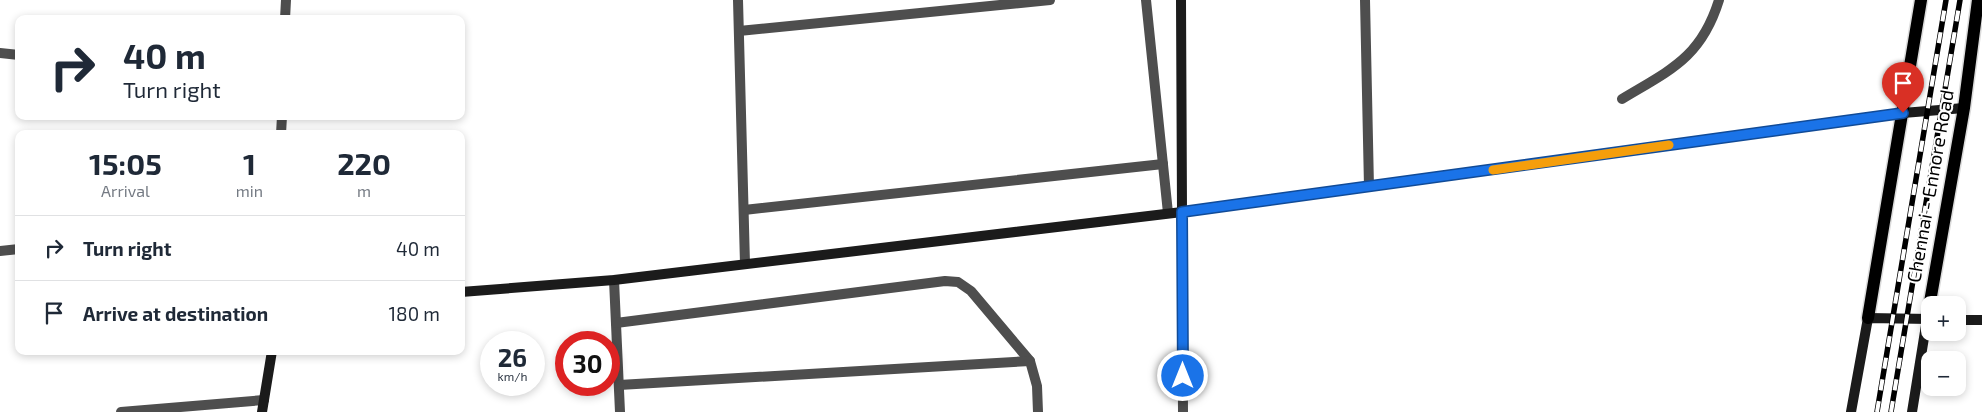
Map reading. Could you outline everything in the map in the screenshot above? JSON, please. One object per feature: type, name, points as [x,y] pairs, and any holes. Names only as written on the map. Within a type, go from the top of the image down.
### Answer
[{"type":"main road","name":"Chennai - Ennore Road","points":[[1868,318],[1921,0]]},
{"type":"main road","name":"Chennai - Ennore Road","points":[[1932,296],[1964,108],[1978,0]]},
{"type":"street","points":[[285,15],[286,0]]},
{"type":"street","points":[[738,0],[745,264]]},
{"type":"street","points":[[739,31],[1050,0]]},
{"type":"street","points":[[1146,0],[1168,213]]},
{"type":"street","points":[[1181,0],[1183,412]]},
{"type":"street","points":[[1365,0],[1369,187]]},
{"type":"street","points":[[1622,99],[1676,66],[1699,43],[1713,20],[1719,0]]},
{"type":"street","points":[[0,53],[15,55]]},
{"type":"street","points":[[465,292],[614,280],[1182,212],[1903,113],[1964,108]]},
{"type":"street","points":[[744,210],[1163,164]]},
{"type":"street","points":[[0,251],[15,249]]},
{"type":"street","points":[[614,280],[616,331]]},
{"type":"street","points":[[616,323],[945,281],[958,282],[971,291],[1030,361],[1037,386],[1038,412]]},
{"type":"street","points":[[1851,412],[1868,318],[1921,319]]},
{"type":"street","points":[[1966,320],[1982,320]]},
{"type":"street","points":[[1912,412],[1924,341]]},
{"type":"street","points":[[262,412],[271,355]]},
{"type":"street","points":[[620,385],[1030,361]]},
{"type":"street","points":[[619,396],[620,412]]},
{"type":"street","points":[[121,412],[264,400]]},
{"type":"railway","points":[[1877,412],[1946,0]]},
{"type":"railway","points":[[1891,412],[1960,0]]},
{"type":"slow traffic","points":[[1493,170],[1669,145]]},
{"type":"route","points":[[1183,376],[1182,212],[1903,113]]}]
